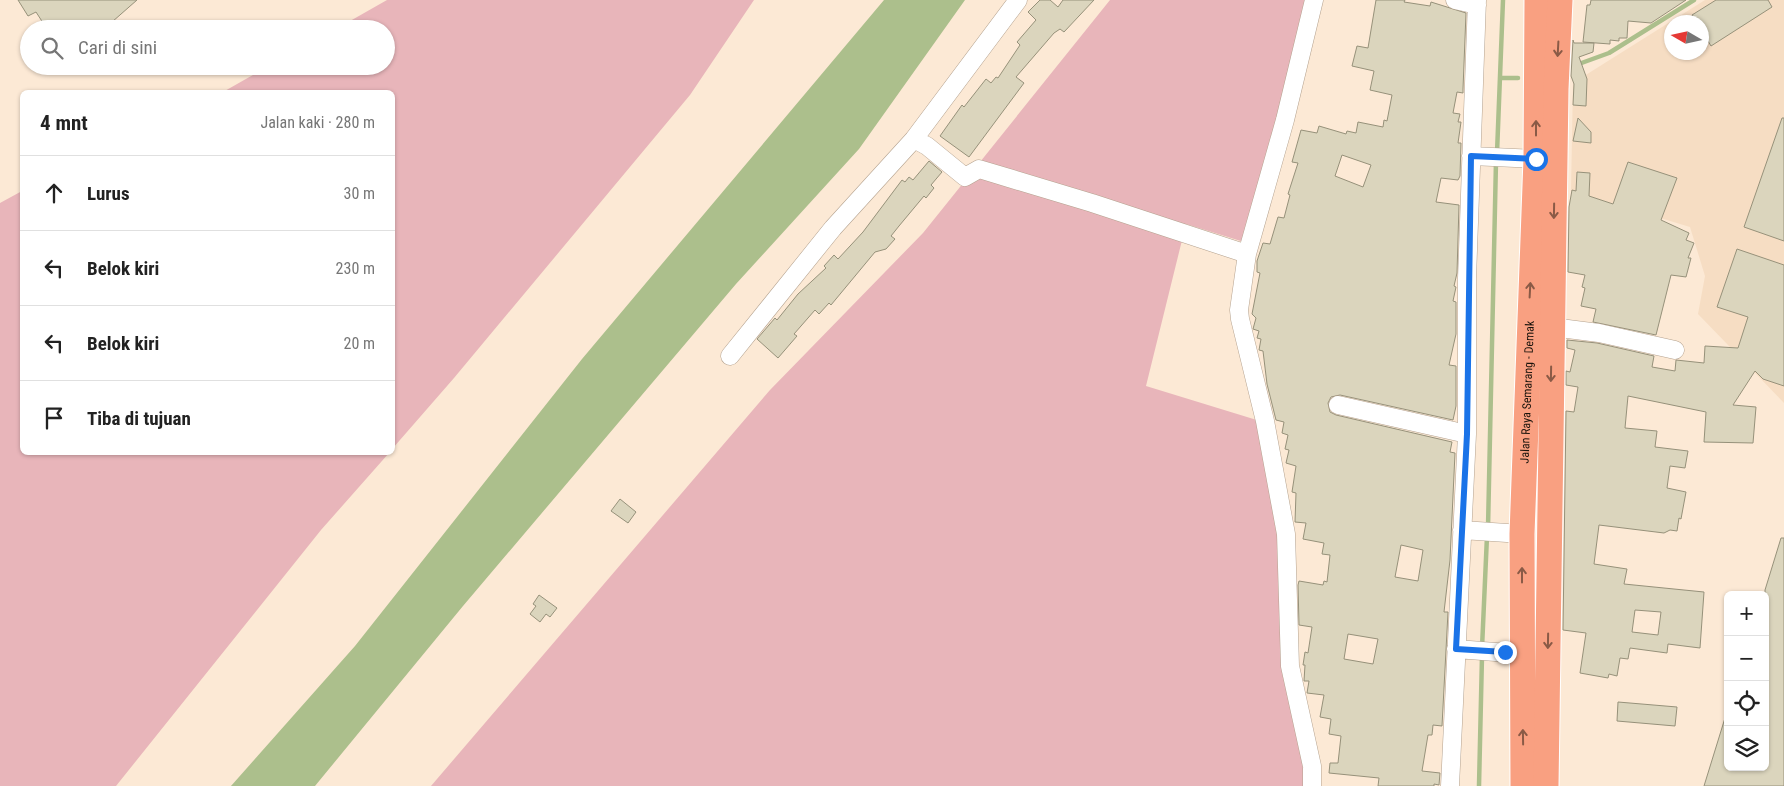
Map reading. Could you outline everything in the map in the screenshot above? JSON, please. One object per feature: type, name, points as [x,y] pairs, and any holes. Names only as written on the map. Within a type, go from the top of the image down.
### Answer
[{"type":"highway","name":"Jalan Raya Semarang - Demak","points":[[1523,786],[1513,653],[1527,159],[1537,0]]},
{"type":"highway","name":"Jalan Raya Semarang - Demak","points":[[1546,786],[1556,89],[1560,0]]},
{"type":"street","points":[[730,356],[833,228],[914,139],[1018,0]]},
{"type":"street","points":[[1312,786],[1312,766],[1290,666],[1286,534],[1265,422],[1239,310],[1247,254],[1285,120],[1314,0]]},
{"type":"street","points":[[1450,786],[1468,530],[1467,434],[1477,156],[1477,2],[1455,0]]},
{"type":"street","points":[[914,139],[927,146],[965,176],[979,169],[1092,203],[1247,254]]},
{"type":"street","points":[[1477,156],[1527,159]]},
{"type":"street","points":[[1552,327],[1599,333],[1675,350]]},
{"type":"street","points":[[1338,405],[1467,434]]},
{"type":"street","points":[[1468,530],[1517,533]]},
{"type":"street","points":[[1460,649],[1513,653]]},
{"type":"shaded area","points":[[387,0],[754,0],[690,95],[454,378],[395,446],[395,90],[227,90],[253,75],[395,75],[395,20],[352,20]]},
{"type":"shaded area","points":[[884,0],[965,0],[859,149],[736,284],[463,606],[315,786],[231,786],[355,646],[582,359]]},
{"type":"shaded area","points":[[1110,0],[1309,0],[1244,242],[1186,224],[1146,386],[1260,421],[1282,526],[1309,764],[1303,786],[431,786],[770,390],[923,233]]},
{"type":"shaded area","points":[[1705,0],[1784,0],[1784,403],[1698,314],[1705,276],[1690,227],[1571,191],[1573,83],[1664,26],[1664,60],[1709,60],[1709,15],[1681,15]]},
{"type":"shaded area","points":[[20,192],[20,455],[387,455],[321,530],[116,786],[0,786],[0,203]]},
{"type":"building","points":[[18,0],[137,0],[114,20],[41,20],[36,12],[28,16]]},
{"type":"building","points":[[1040,0],[1050,0],[1058,7],[1063,0],[1094,0],[1064,32],[1060,29],[1054,33],[1016,77],[1024,83],[969,157],[940,136],[962,105],[964,107],[986,79],[991,83],[996,77],[998,78],[1020,45],[1017,42],[1036,20],[1028,12]]},
{"type":"building","points":[[1376,0],[1405,0],[1404,2],[1430,6],[1431,2],[1466,13],[1463,93],[1457,92],[1453,113],[1460,114],[1458,122],[1461,122],[1458,143],[1461,143],[1460,176],[1458,180],[1441,178],[1436,202],[1459,205],[1457,273],[1453,301],[1456,302],[1456,334],[1449,365],[1456,366],[1456,406],[1453,420],[1340,395],[1331,397],[1328,403],[1330,412],[1336,415],[1452,442],[1450,452],[1455,453],[1450,560],[1444,612],[1448,612],[1442,726],[1433,725],[1432,735],[1428,735],[1422,771],[1440,773],[1439,785],[1434,784],[1434,786],[1378,786],[1379,778],[1329,773],[1330,763],[1338,763],[1341,736],[1329,734],[1331,719],[1320,717],[1324,695],[1307,693],[1309,681],[1304,681],[1305,665],[1303,665],[1305,652],[1308,653],[1312,627],[1299,625],[1298,585],[1299,581],[1323,585],[1324,581],[1327,582],[1330,555],[1322,554],[1324,543],[1303,539],[1306,523],[1295,522],[1296,493],[1292,492],[1296,466],[1286,463],[1289,450],[1285,449],[1288,435],[1282,433],[1284,422],[1276,420],[1267,384],[1263,351],[1259,350],[1261,339],[1257,338],[1259,331],[1253,329],[1256,318],[1252,314],[1260,273],[1257,272],[1257,261],[1263,243],[1270,244],[1278,217],[1284,218],[1290,195],[1288,194],[1298,163],[1292,162],[1301,130],[1317,133],[1319,126],[1346,134],[1347,131],[1356,133],[1358,122],[1383,127],[1384,120],[1387,121],[1392,95],[1370,90],[1374,71],[1352,66],[1357,46],[1368,48]],"holes":[[[1342,155],[1371,165],[1363,187],[1335,176]],[[1401,545],[1423,550],[1418,581],[1395,577]],[[1348,634],[1378,639],[1373,664],[1344,659]]]},
{"type":"building","points":[[1591,0],[1686,0],[1651,23],[1628,21],[1627,38],[1619,38],[1619,41],[1610,40],[1610,44],[1583,42],[1587,5],[1590,5]]},
{"type":"building","points":[[1716,0],[1768,0],[1772,7],[1711,46],[1709,43],[1709,15],[1692,15]]},
{"type":"building","points":[[1573,40],[1574,43],[1594,43],[1593,52],[1579,57],[1587,79],[1586,106],[1573,105],[1574,84],[1571,76]]},
{"type":"building","points":[[1578,118],[1591,132],[1591,143],[1573,141]]},
{"type":"building","points":[[1782,118],[1784,118],[1784,241],[1744,227]]},
{"type":"building","points":[[929,161],[942,172],[931,185],[934,188],[926,198],[924,196],[891,236],[895,239],[886,249],[875,252],[831,305],[829,303],[819,314],[815,310],[794,334],[797,336],[778,358],[757,339],[775,318],[777,320],[798,294],[826,268],[824,266],[834,255],[838,259],[863,232],[902,180],[905,182],[909,177],[913,180]]},
{"type":"building","points":[[1628,162],[1677,178],[1661,220],[1689,233],[1686,240],[1694,243],[1688,258],[1691,258],[1686,277],[1671,275],[1656,335],[1593,322],[1596,309],[1581,306],[1585,288],[1582,287],[1585,275],[1568,272],[1569,207],[1572,190],[1576,191],[1577,172],[1590,173],[1589,196],[1613,204]]},
{"type":"building","points":[[1737,249],[1784,265],[1784,386],[1763,379],[1755,371],[1733,405],[1756,407],[1753,443],[1704,442],[1706,412],[1628,396],[1625,428],[1657,431],[1655,447],[1688,451],[1685,468],[1670,466],[1667,488],[1686,492],[1681,519],[1679,518],[1677,531],[1670,530],[1664,533],[1599,525],[1594,564],[1627,569],[1624,584],[1704,592],[1700,648],[1668,644],[1667,653],[1630,648],[1628,659],[1620,658],[1617,676],[1609,674],[1608,678],[1580,673],[1586,633],[1563,630],[1566,411],[1574,412],[1578,387],[1566,385],[1566,371],[1570,372],[1575,350],[1567,348],[1567,340],[1597,343],[1654,356],[1652,367],[1675,371],[1676,360],[1704,363],[1705,346],[1738,348],[1748,317],[1717,307]],"holes":[[[1635,610],[1661,612],[1658,635],[1632,632]]]},
{"type":"building","points":[[620,499],[636,512],[628,523],[611,511]]},
{"type":"building","points":[[1781,538],[1784,538],[1784,786],[1704,786],[1724,721],[1724,771],[1769,771],[1769,591],[1765,590]]},
{"type":"building","points":[[539,595],[557,608],[550,617],[546,614],[540,622],[530,614],[536,606],[533,604]]},
{"type":"building","points":[[1618,702],[1677,707],[1675,726],[1617,721]]},
{"type":"waterway","points":[[1497,153],[1503,0]]},
{"type":"waterway","points":[[1576,65],[1609,53],[1694,0]]},
{"type":"waterway","points":[[1501,78],[1518,78]]},
{"type":"waterway","points":[[1488,528],[1496,161]]},
{"type":"waterway","points":[[1482,648],[1487,536]]},
{"type":"waterway","points":[[1479,786],[1482,656]]},
{"type":"route","points":[[1505,652],[1456,649],[1467,434],[1467,278],[1471,156],[1536,159]]}]
